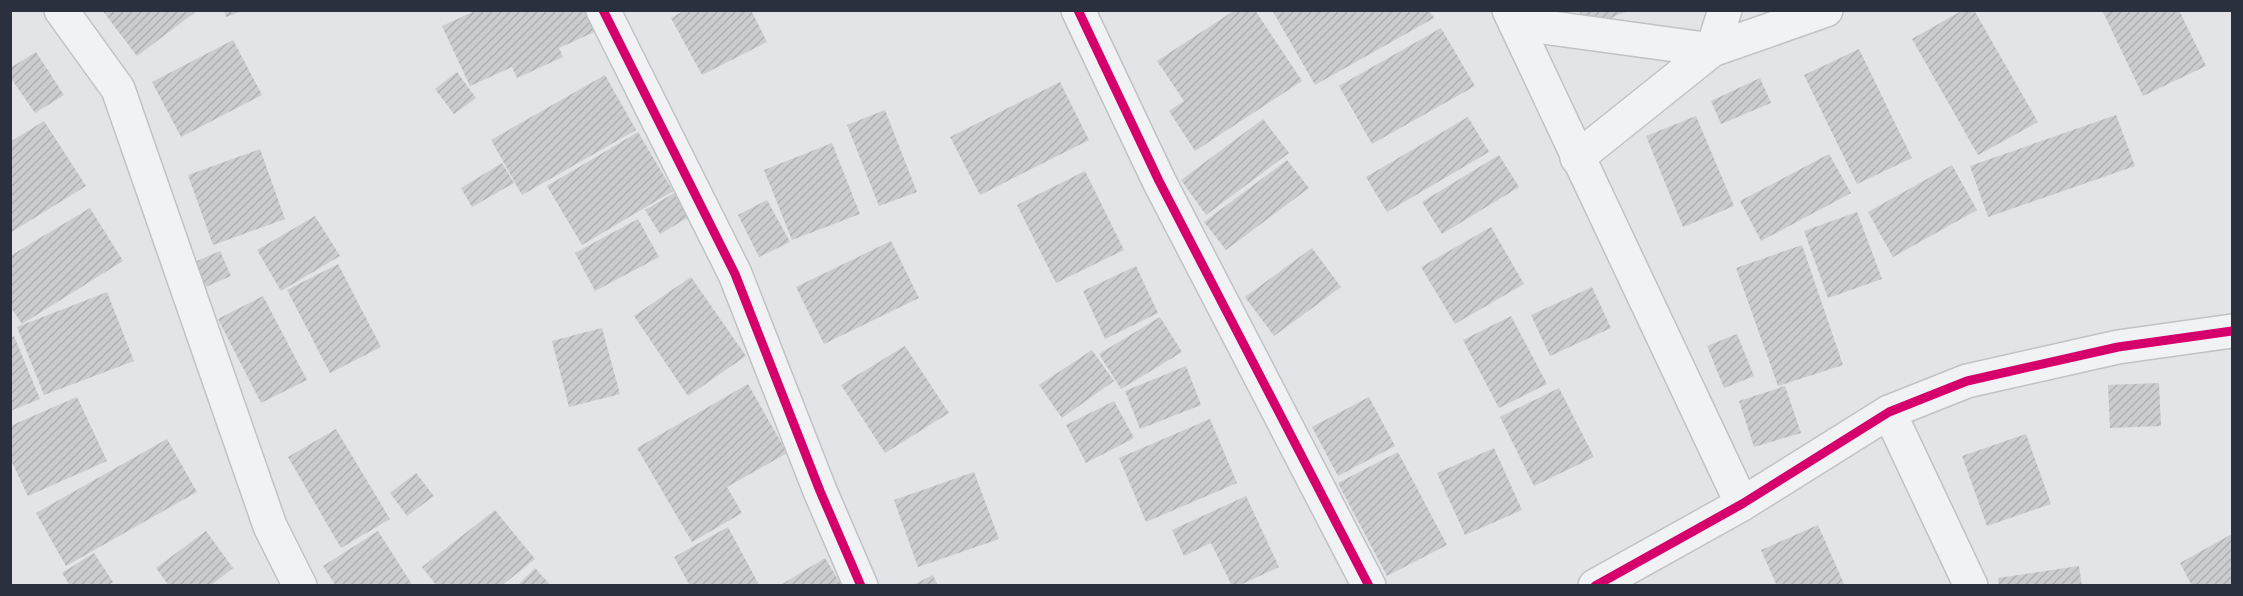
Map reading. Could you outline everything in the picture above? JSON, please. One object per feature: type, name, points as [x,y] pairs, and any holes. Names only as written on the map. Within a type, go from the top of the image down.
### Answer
[{"type":"street","points":[[61,10],[118,89],[270,526],[300,585]]},
{"type":"street","points":[[603,10],[735,274],[820,491],[861,585]]},
{"type":"street","points":[[1078,10],[1158,181],[1369,585]]},
{"type":"street","points":[[1712,50],[1725,10]]},
{"type":"street","points":[[1578,158],[1712,50],[1826,10]]},
{"type":"street","points":[[1512,17],[1712,50]]},
{"type":"street","points":[[1512,17],[1742,504]]},
{"type":"street","points":[[1594,585],[1742,504],[1889,412],[1966,381],[2118,347],[2232,331]]},
{"type":"street","points":[[1889,412],[1971,585]]},
{"type":"building","points":[[102,10],[198,10],[137,56]]},
{"type":"building","points":[[224,10],[242,10],[242,11],[226,17]]},
{"type":"building","points":[[477,10],[595,10],[603,28],[559,48],[563,57],[517,78],[512,67],[470,86],[442,26]]},
{"type":"building","points":[[685,10],[751,10],[767,42],[702,75],[671,18]]},
{"type":"building","points":[[1235,10],[1255,10],[1302,81],[1195,151],[1169,111],[1184,101],[1157,61]]},
{"type":"building","points":[[1272,10],[1429,10],[1434,18],[1315,85]]},
{"type":"building","points":[[1579,10],[1628,10],[1628,11],[1586,28]]},
{"type":"building","points":[[1963,10],[1974,10],[2038,122],[1978,155],[1912,39]]},
{"type":"building","points":[[2102,10],[2179,10],[2206,66],[2143,96]]},
{"type":"building","points":[[1441,28],[1475,86],[1372,144],[1339,86]]},
{"type":"building","points":[[233,40],[262,95],[181,137],[152,82]]},
{"type":"building","points":[[1859,49],[1912,158],[1857,184],[1804,75]]},
{"type":"building","points":[[36,52],[64,95],[35,113],[10,77],[10,68]]},
{"type":"building","points":[[457,72],[476,98],[454,114],[435,89]]},
{"type":"building","points":[[605,75],[636,130],[522,195],[491,140]]},
{"type":"building","points":[[1760,78],[1771,103],[1721,124],[1711,101]]},
{"type":"building","points":[[1060,82],[1089,140],[980,195],[950,137]]},
{"type":"building","points":[[885,110],[917,192],[879,206],[847,125]]},
{"type":"building","points":[[2116,115],[2135,166],[1988,217],[1970,166]]},
{"type":"building","points":[[1696,116],[1734,206],[1683,227],[1646,136]]},
{"type":"building","points":[[1468,117],[1489,152],[1387,212],[1366,177]]},
{"type":"building","points":[[1263,119],[1289,153],[1206,215],[1181,180]]},
{"type":"building","points":[[44,121],[86,186],[10,233],[10,142]]},
{"type":"building","points":[[638,132],[673,191],[582,245],[547,186]]},
{"type":"building","points":[[832,143],[860,214],[792,240],[764,170]]},
{"type":"building","points":[[260,149],[285,219],[213,245],[188,175]]},
{"type":"building","points":[[1829,154],[1851,193],[1761,241],[1740,201]]},
{"type":"building","points":[[1499,155],[1519,187],[1442,234],[1422,202]]},
{"type":"building","points":[[1287,160],[1309,188],[1226,250],[1204,222]]},
{"type":"building","points":[[502,163],[514,183],[472,207],[461,188]]},
{"type":"building","points":[[1952,165],[1977,210],[1893,257],[1868,212]]},
{"type":"building","points":[[1085,171],[1124,250],[1056,283],[1017,205]]},
{"type":"building","points":[[674,193],[689,217],[660,234],[645,210]]},
{"type":"building","points":[[767,200],[790,242],[759,257],[738,215]]},
{"type":"building","points":[[90,208],[123,261],[22,324],[10,306],[10,256]]},
{"type":"building","points":[[1857,212],[1882,279],[1828,298],[1804,231]]},
{"type":"building","points":[[315,216],[340,256],[281,291],[257,250]]},
{"type":"building","points":[[638,219],[659,257],[595,291],[575,253]]},
{"type":"building","points":[[1491,227],[1524,284],[1455,324],[1421,267]]},
{"type":"building","points":[[891,241],[919,298],[824,344],[796,287]]},
{"type":"building","points":[[1802,245],[1843,365],[1778,386],[1736,268]]},
{"type":"building","points":[[1312,248],[1341,287],[1274,336],[1245,297]]},
{"type":"building","points":[[220,251],[231,276],[201,289],[190,264]]},
{"type":"building","points":[[338,264],[381,347],[330,373],[287,290]]},
{"type":"building","points":[[1136,266],[1158,313],[1105,339],[1083,291]]},
{"type":"building","points":[[691,277],[746,356],[688,396],[634,316]]},
{"type":"building","points":[[1592,287],[1611,328],[1550,356],[1531,315]]},
{"type":"building","points":[[107,292],[134,361],[44,395],[17,327]]},
{"type":"building","points":[[263,296],[307,380],[261,403],[218,319]]},
{"type":"building","points":[[1511,316],[1547,384],[1499,408],[1463,340]]},
{"type":"building","points":[[1160,317],[1182,352],[1121,389],[1099,354]]},
{"type":"building","points":[[602,328],[620,394],[569,407],[552,341]]},
{"type":"building","points":[[1737,334],[1754,376],[1724,388],[1707,346]]},
{"type":"building","points":[[14,336],[40,399],[10,411],[10,337]]},
{"type":"building","points":[[905,346],[949,413],[885,453],[841,385]]},
{"type":"building","points":[[1092,350],[1114,381],[1062,418],[1039,385]]},
{"type":"building","points":[[1186,366],[1201,405],[1140,429],[1125,391]]},
{"type":"building","points":[[2159,383],[2161,426],[2110,428],[2108,385]]},
{"type":"building","points":[[748,384],[787,453],[727,487],[742,513],[692,542],[637,448]]},
{"type":"building","points":[[1785,386],[1801,433],[1754,447],[1739,401]]},
{"type":"building","points":[[1559,388],[1594,457],[1534,486],[1500,417]]},
{"type":"building","points":[[77,397],[107,461],[28,496],[10,458],[10,426]]},
{"type":"building","points":[[1369,397],[1395,446],[1338,476],[1312,427]]},
{"type":"building","points":[[1114,401],[1134,438],[1086,463],[1066,425]]},
{"type":"building","points":[[1210,419],[1237,483],[1146,522],[1119,458]]},
{"type":"building","points":[[336,429],[390,519],[341,548],[288,457]]},
{"type":"building","points":[[2026,434],[2051,504],[1987,526],[1962,456]]},
{"type":"building","points":[[167,439],[197,492],[66,566],[36,513]]},
{"type":"building","points":[[1494,448],[1522,510],[1465,535],[1437,473]]},
{"type":"building","points":[[1398,452],[1447,545],[1387,576],[1338,483]]},
{"type":"building","points":[[974,472],[999,539],[918,567],[894,500]]},
{"type":"building","points":[[416,473],[434,496],[407,516],[390,493]]},
{"type":"building","points":[[1246,496],[1279,567],[1238,586],[1232,586],[1211,543],[1184,556],[1172,530]]},
{"type":"building","points":[[495,510],[535,559],[501,586],[437,586],[422,567]]},
{"type":"building","points":[[1818,525],[1845,586],[1777,586],[1761,550]]},
{"type":"building","points":[[728,527],[758,583],[754,586],[690,586],[674,557]]},
{"type":"building","points":[[206,531],[233,568],[210,586],[169,586],[156,568]]},
{"type":"building","points":[[378,531],[413,586],[336,586],[323,566]]},
{"type":"building","points":[[2232,534],[2232,586],[2192,586],[2180,563]]},
{"type":"building","points":[[94,553],[113,582],[108,586],[70,586],[62,573]]},
{"type":"building","points":[[825,558],[842,586],[779,586]]},
{"type":"building","points":[[2079,566],[2082,586],[1999,586],[1998,578]]},
{"type":"building","points":[[535,568],[551,586],[517,586]]},
{"type":"building","points":[[933,575],[938,586],[911,586]]},
{"type":"cycle path","points":[[603,10],[735,274],[820,491],[861,586]]},
{"type":"cycle path","points":[[1078,10],[1159,181],[1369,586]]},
{"type":"cycle path","points":[[1595,586],[1742,504],[1889,412],[1967,381],[2118,347],[2232,331]]}]
